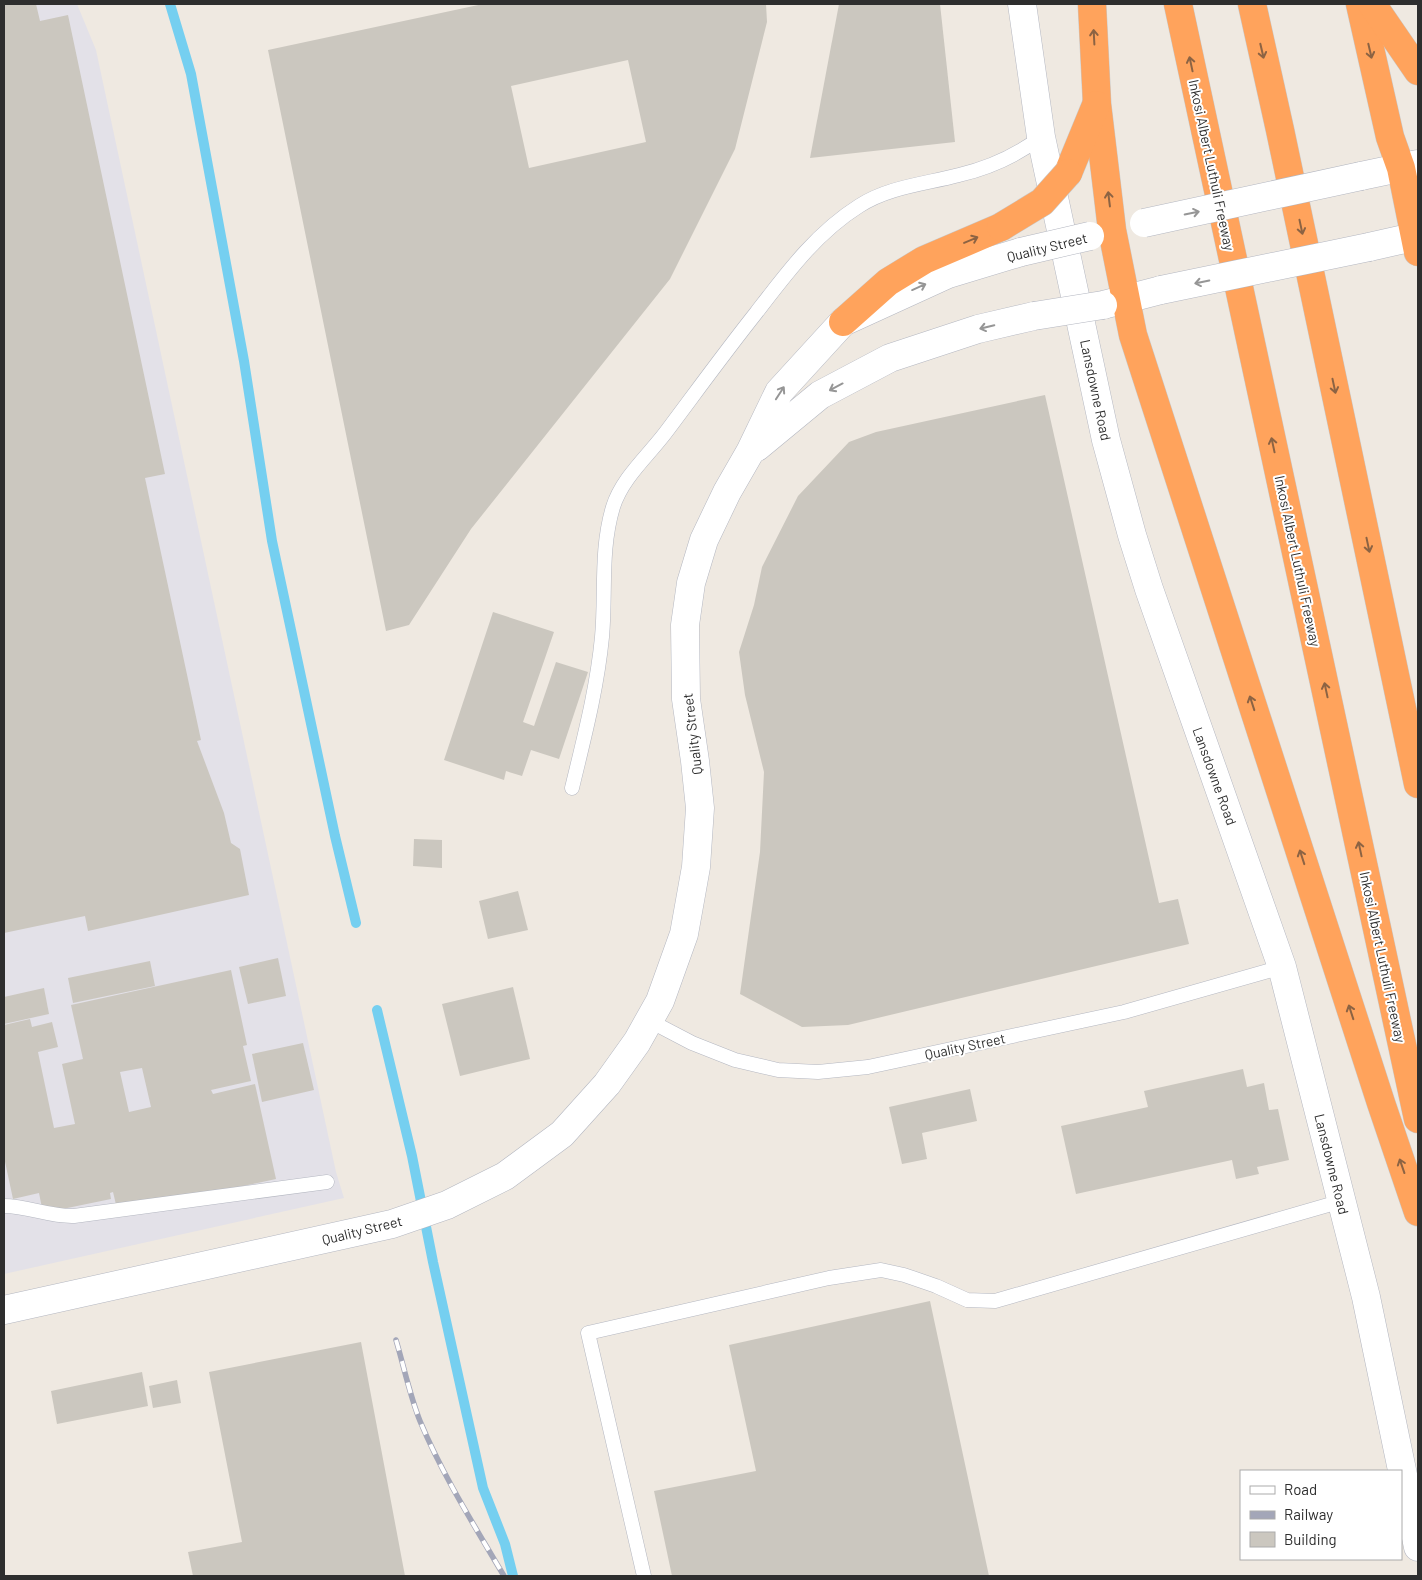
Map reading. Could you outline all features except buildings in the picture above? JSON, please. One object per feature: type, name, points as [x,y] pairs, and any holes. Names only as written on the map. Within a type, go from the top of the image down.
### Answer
[{"type":"highway","points":[[1092,4],[1101,233],[1115,302],[1136,344],[1381,1103],[1418,1212]]},
{"type":"highway","name":"Inkosi Albert Luthuli Freeway","points":[[1178,4],[1418,1119]]},
{"type":"highway","points":[[1252,4],[1418,784]]},
{"type":"highway","points":[[1360,4],[1390,136],[1410,166],[1417,241]]},
{"type":"highway","points":[[1372,4],[1418,71]]},
{"type":"highway","points":[[843,322],[888,282],[924,260],[1001,227],[1042,202],[1068,173],[1097,104]]},
{"type":"street","name":"Lansdowne Road","points":[[1022,4],[1042,137],[1106,440],[1132,535],[1176,669],[1282,967],[1366,1297],[1402,1470]]},
{"type":"street","name":"Quality Street","points":[[6,1310],[392,1224],[447,1205],[505,1176],[562,1134],[607,1084],[650,1021],[660,1001],[684,934],[696,867],[700,808],[686,699],[685,625],[691,583],[704,540],[779,392],[843,322],[948,274],[1021,252],[1144,223],[1410,166]]},
{"type":"street","name":"Quality Street","points":[[750,452],[820,395],[890,358],[978,329],[1034,316],[1115,302],[1161,290],[1369,247],[1417,241]]},
{"type":"street","name":"Lansdowne Road","points":[[1402,1470],[1418,1547]]},
{"type":"lane","points":[[572,788],[598,678],[602,634],[604,555],[608,525],[614,504],[625,483],[664,435],[783,278],[813,244],[835,223],[860,205],[884,193],[987,167],[1022,151],[1042,137]]},
{"type":"lane","name":"Quality Street","points":[[650,1021],[692,1042],[735,1060],[778,1070],[818,1072],[868,1067],[1124,1012],[1282,967]]},
{"type":"lane","points":[[4,1206],[49,1215],[74,1216],[327,1182]]},
{"type":"lane","points":[[644,1576],[588,1333],[829,1278],[881,1270],[904,1275],[936,1286],[967,1300],[995,1301],[1342,1202]]},
{"type":"shaded area","points":[[4,4],[77,4],[96,50],[336,1172],[344,1198],[4,1274]]},
{"type":"waterway","points":[[170,4],[191,74],[244,361],[272,541],[335,836],[356,923]]},
{"type":"waterway","points":[[377,1010],[412,1156],[433,1262],[483,1488],[505,1544],[513,1576]]},
{"type":"railway","points":[[396,1340],[413,1402],[429,1441],[459,1500],[504,1576]]}]
